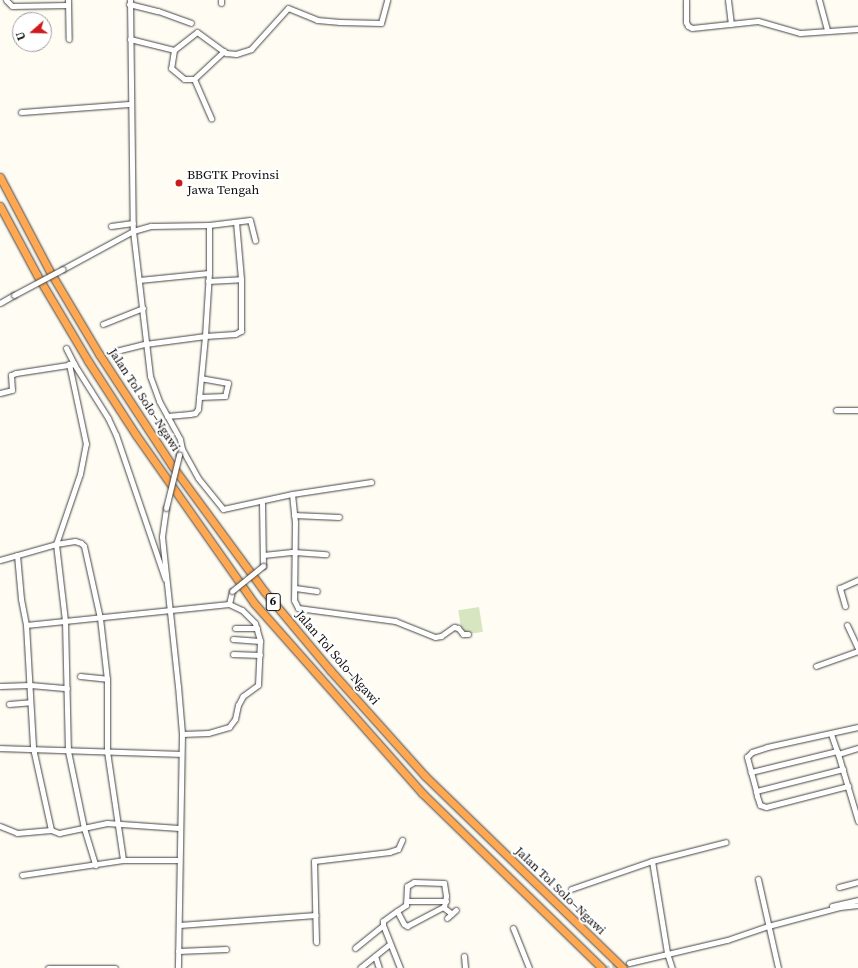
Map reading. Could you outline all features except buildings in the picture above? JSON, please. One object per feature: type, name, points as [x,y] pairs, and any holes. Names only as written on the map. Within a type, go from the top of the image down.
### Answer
[{"type":"highway","name":"Jalan Tol Solo–Ngawi","points":[[0,177],[50,270],[123,391],[178,473],[264,591],[330,670],[425,776],[626,965]]},
{"type":"highway","name":"Jalan Tol Solo–Ngawi","points":[[0,206],[37,275],[128,423],[254,603],[422,793],[602,968]]},
{"type":"street","points":[[6,0],[12,6],[68,3],[69,39]]},
{"type":"street","points":[[224,51],[194,79],[184,79],[171,68],[174,50],[196,32],[224,51],[236,54],[252,49],[288,8],[317,20],[381,23],[387,0]]},
{"type":"street","points":[[686,0],[686,22],[690,28],[758,21],[800,33],[858,29]]},
{"type":"street","points":[[728,0],[731,24]]},
{"type":"street","points":[[820,0],[827,30]]},
{"type":"street","points":[[191,22],[130,2],[130,104],[133,231],[143,308],[145,344],[154,389],[196,474],[222,509],[262,502],[292,494],[371,482]]},
{"type":"street","points":[[130,39],[174,50]]},
{"type":"street","points":[[194,79],[211,118]]},
{"type":"street","points":[[21,112],[130,104]]},
{"type":"street","points":[[0,303],[133,231],[151,226],[209,225],[250,220],[255,240]]},
{"type":"street","points":[[116,350],[145,344],[205,336],[234,334],[241,331],[242,279],[236,222]]},
{"type":"street","points":[[111,226],[133,223]]},
{"type":"street","points":[[167,416],[195,413],[199,397],[209,273],[209,225]]},
{"type":"street","points":[[139,280],[209,273]]},
{"type":"street","points":[[208,281],[242,279]]},
{"type":"street","points":[[103,324],[143,308]]},
{"type":"street","points":[[66,348],[72,364],[86,444],[80,474],[56,544],[66,621],[68,750],[84,828],[94,865]]},
{"type":"street","points":[[0,393],[12,390],[11,375],[72,364]]},
{"type":"street","points":[[72,364],[108,418],[167,583]]},
{"type":"street","points":[[199,397],[225,396],[228,383],[201,378]]},
{"type":"street","points":[[836,410],[858,410]]},
{"type":"street","points":[[178,968],[179,828],[182,734],[162,537],[166,508],[182,448]]},
{"type":"street","points":[[292,494],[294,515],[294,600],[296,606],[300,609],[395,621],[435,637],[441,636],[454,627],[458,628],[463,634],[468,634]]},
{"type":"street","points":[[228,604],[232,591],[263,566],[262,502]]},
{"type":"street","points":[[294,515],[338,518]]},
{"type":"street","points":[[0,560],[56,544],[75,541],[84,546],[100,618],[107,679],[107,751],[119,823],[123,860]]},
{"type":"street","points":[[263,555],[294,552],[326,554]]},
{"type":"street","points":[[17,555],[21,599],[26,625],[33,748],[51,830]]},
{"type":"street","points":[[845,606],[840,588],[858,580]]},
{"type":"street","points":[[295,588],[317,591]]},
{"type":"street","points":[[26,625],[228,604],[242,610],[250,617],[257,628],[260,641],[258,685],[243,696],[238,705],[232,724],[229,727],[208,733],[182,734]]},
{"type":"street","points":[[816,666],[858,650],[847,625]]},
{"type":"street","points":[[235,628],[257,628]]},
{"type":"street","points":[[233,639],[260,641]]},
{"type":"street","points":[[233,654],[260,655]]},
{"type":"street","points":[[80,676],[107,679]]},
{"type":"street","points":[[0,686],[30,685],[67,688]]},
{"type":"street","points":[[9,704],[30,702]]},
{"type":"street","points":[[848,786],[766,807],[760,805],[747,757],[752,752],[858,727]]},
{"type":"street","points":[[831,734],[858,821]]},
{"type":"street","points":[[0,748],[181,754]]},
{"type":"street","points":[[751,772],[858,748]]},
{"type":"street","points":[[756,791],[842,769]]},
{"type":"street","points":[[0,826],[18,833],[51,830],[59,833],[107,823],[179,828]]},
{"type":"street","points":[[316,942],[314,861],[389,852],[398,849],[402,840]]},
{"type":"street","points":[[571,889],[652,861],[726,842]]},
{"type":"street","points":[[22,875],[123,860],[179,860]]},
{"type":"street","points":[[652,861],[667,953],[672,968]]},
{"type":"street","points":[[758,879],[778,968]]},
{"type":"street","points":[[355,948],[383,925],[385,920],[404,907],[407,901],[406,889],[408,883],[419,881],[444,883],[446,890],[445,904],[452,914]]},
{"type":"street","points":[[839,887],[858,882]]},
{"type":"street","points":[[832,906],[858,900]]},
{"type":"street","points":[[407,901],[445,904]]},
{"type":"street","points":[[397,912],[404,924],[407,926],[445,904]]},
{"type":"street","points":[[626,965],[667,953],[727,940],[768,926],[858,905]]},
{"type":"street","points":[[179,924],[316,915]]},
{"type":"street","points":[[383,925],[400,968]]},
{"type":"street","points":[[513,928],[529,968]]},
{"type":"street","points":[[360,968],[390,944]]},
{"type":"street","points":[[178,951],[226,949]]},
{"type":"street","points":[[375,956],[379,968]]},
{"type":"street","points":[[464,956],[465,968]]},
{"type":"street","points":[[48,968],[115,968]]},
{"type":"green space","points":[[479,607],[483,632],[462,635],[458,610]]},
{"type":"tunnel","points":[[605,968],[629,963]]},
{"type":"place","name":"BBGTK Provinsi Jawa Tengah","points":[[179,183]]}]
